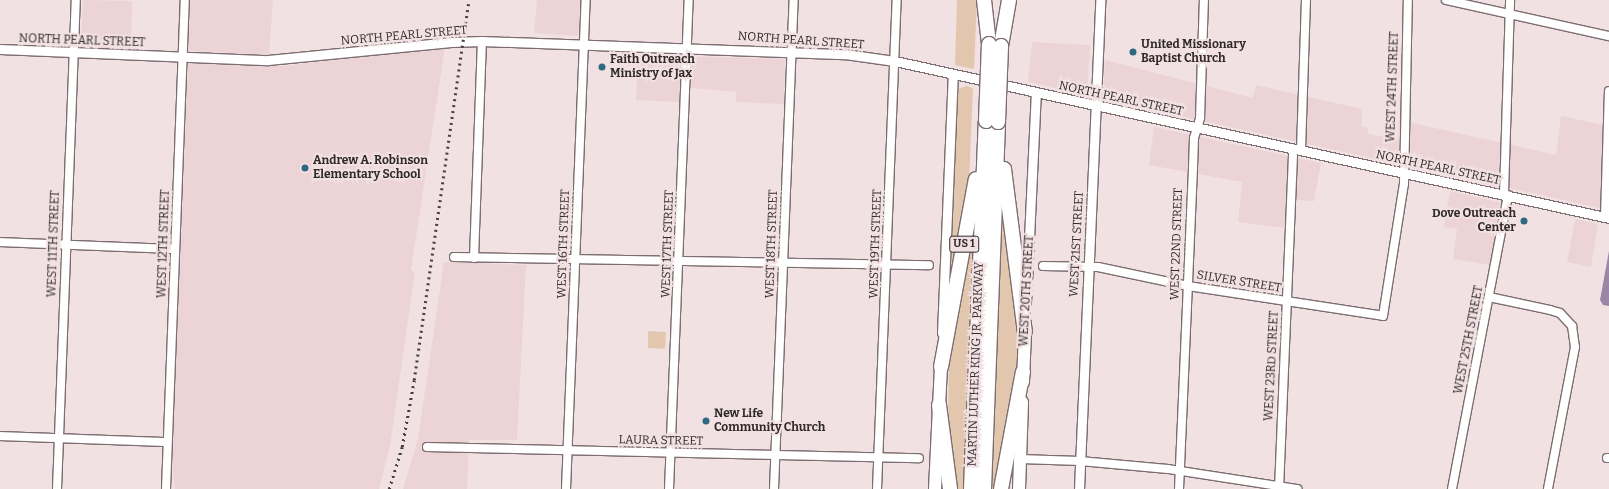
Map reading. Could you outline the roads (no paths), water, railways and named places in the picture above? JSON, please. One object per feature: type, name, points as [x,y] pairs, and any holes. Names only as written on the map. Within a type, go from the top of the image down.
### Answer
[{"type":"highway","points":[[984,0],[995,45]]},
{"type":"highway","name":"MARTIN LUTHER KING JR. PARKWAY","points":[[971,489],[992,122],[995,45],[991,0]]},
{"type":"highway","name":"MARTIN LUTHER KING JR. PARKWAY","points":[[995,45],[1003,0]]},
{"type":"highway","points":[[995,45],[1009,0]]},
{"type":"highway","name":"MARTIN LUTHER KING JR. PARKWAY","points":[[984,489],[998,146],[992,122]]},
{"type":"highway","name":"US 1","points":[[941,367],[992,122]]},
{"type":"highway","points":[[998,146],[1003,165],[1025,332]]},
{"type":"highway","points":[[1001,489],[1023,372]]},
{"type":"highway","points":[[939,405],[950,489]]},
{"type":"main road","name":"WEST 20TH STREET","points":[[1019,489],[1025,332]]},
{"type":"main road","name":"US 1","points":[[935,489],[941,367]]},
{"type":"street","name":"WEST 11TH STREET","points":[[57,489],[76,0]]},
{"type":"street","name":"WEST 12TH STREET","points":[[166,489],[185,0]]},
{"type":"street","name":"WEST 16TH STREET","points":[[566,489],[586,0]]},
{"type":"street","name":"WEST 17TH STREET","points":[[669,489],[689,0]]},
{"type":"street","name":"WEST 18TH STREET","points":[[774,489],[794,0]]},
{"type":"street","name":"WEST 19TH STREET","points":[[877,489],[897,0]]},
{"type":"street","name":"WEST 21ST STREET","points":[[1079,489],[1100,0]]},
{"type":"street","name":"WEST 22ND STREET","points":[[1179,489],[1192,167],[1197,128],[1200,118],[1204,0]]},
{"type":"street","name":"WEST 23RD STREET","points":[[1279,488],[1286,302],[1306,0]]},
{"type":"street","name":"WEST 24TH STREET","points":[[1383,316],[1404,184],[1403,173],[1408,0]]},
{"type":"street","points":[[1446,0],[1609,36]]},
{"type":"street","name":"WEST 25TH STREET","points":[[1452,489],[1489,297],[1506,195],[1510,0]]},
{"type":"street","name":"NORTH PEARL STREET","points":[[0,49],[297,59],[451,42],[482,41],[845,54],[895,61],[1607,217]]},
{"type":"street","points":[[474,258],[482,41]]},
{"type":"street","points":[[941,367],[953,74]]},
{"type":"street","points":[[1607,217],[1609,91]]},
{"type":"street","name":"WEST 20TH STREET","points":[[1025,332],[1036,93]]},
{"type":"street","points":[[0,242],[175,249]]},
{"type":"street","points":[[454,257],[929,265]]},
{"type":"street","name":"SILVER STREET","points":[[1043,266],[1098,267],[1188,286],[1383,316]]},
{"type":"street","points":[[1489,297],[1560,313],[1572,326],[1575,347],[1548,489]]},
{"type":"street","points":[[0,436],[168,442]]},
{"type":"street","name":"LAURA STREET","points":[[427,447],[670,454],[919,458]]},
{"type":"street","points":[[1020,460],[1080,461],[1180,471],[1279,488],[1297,489]]},
{"type":"railway","points":[[389,489],[402,447],[414,380],[469,0]]},
{"type":"place","name":"United Missionary Baptist Church","points":[[1133,52]]},
{"type":"place","name":"Faith Outreach Ministry of Jax","points":[[602,67]]},
{"type":"place","name":"Andrew A. Robinson Elementary School","points":[[305,168]]},
{"type":"place","name":"Dove Outreach Center","points":[[1524,221]]},
{"type":"place","name":"New Life Community Church","points":[[706,421]]}]
